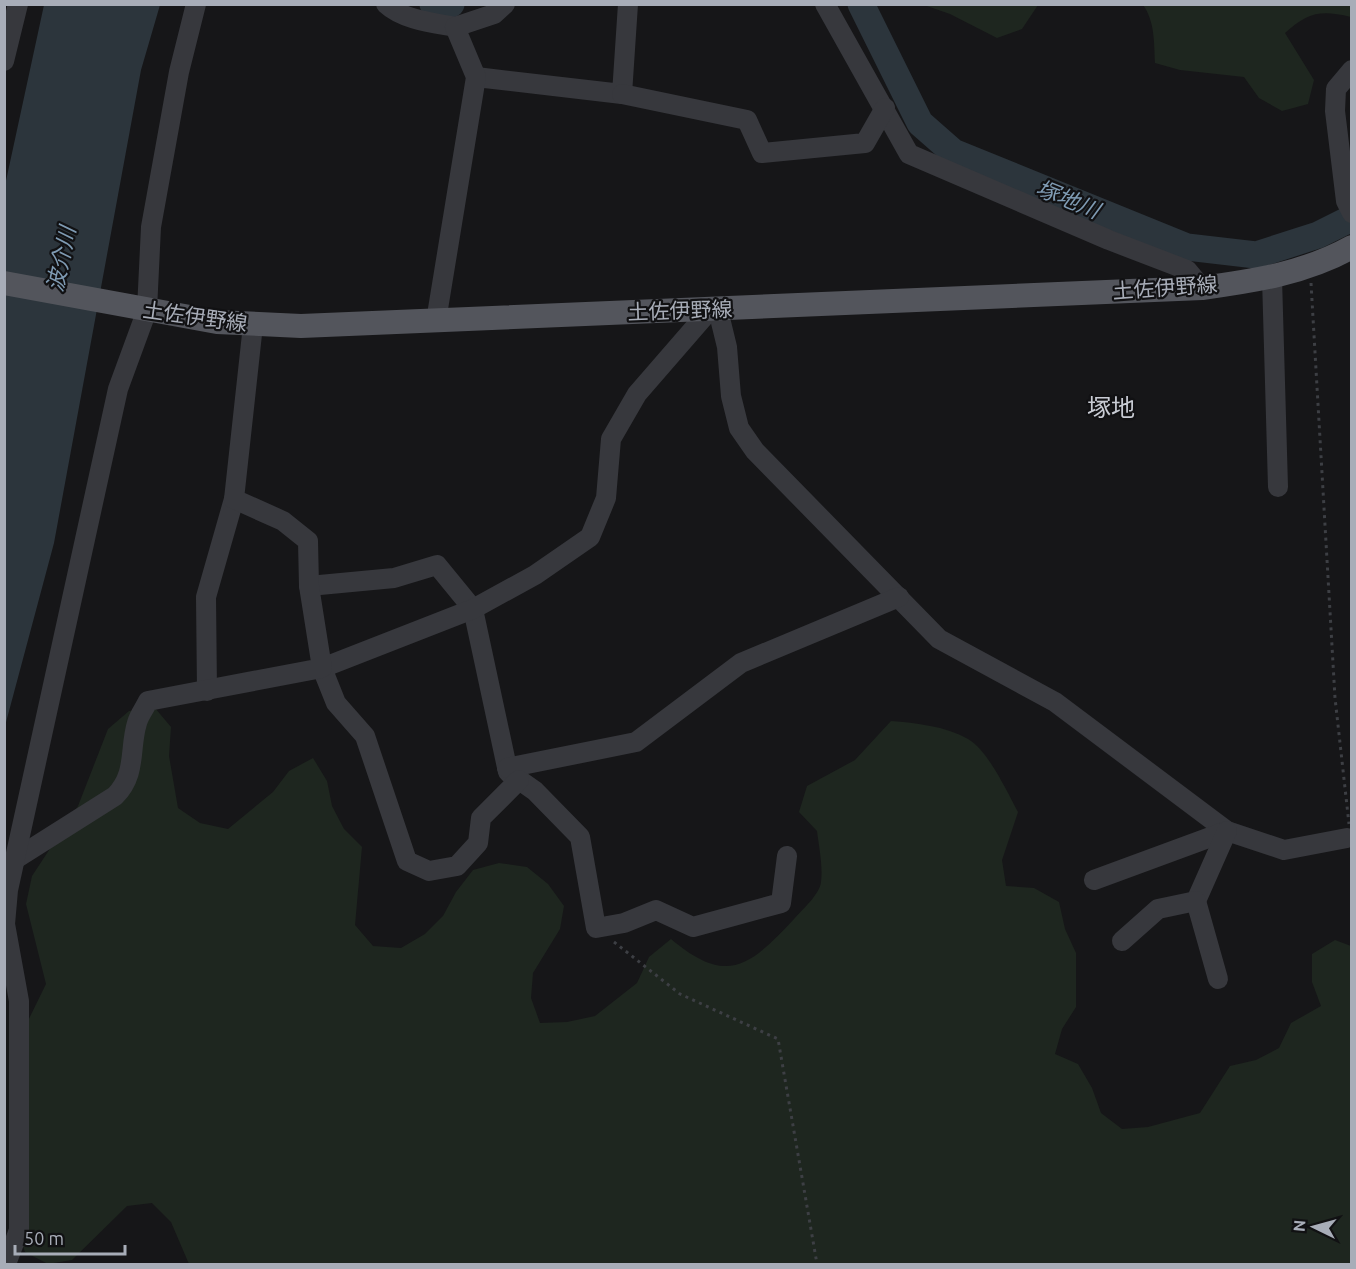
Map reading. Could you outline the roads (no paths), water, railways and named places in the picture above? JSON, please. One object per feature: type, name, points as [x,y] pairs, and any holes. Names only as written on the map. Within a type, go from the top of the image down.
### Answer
[{"type":"main road","name":"土佐伊野線","points":[[4,283],[140,309],[253,325],[301,326],[1202,288],[1272,278],[1310,267],[1350,251]]},
{"type":"street","points":[[4,61],[18,4]]},
{"type":"street","points":[[6,1264],[20,1230],[18,1001],[5,924],[8,890],[17,858],[118,389],[140,309],[151,227],[179,72],[196,4]]},
{"type":"street","points":[[386,4],[392,10],[455,27],[494,14],[505,4]]},
{"type":"street","points":[[622,94],[628,4]]},
{"type":"street","points":[[825,4],[909,154],[1109,240],[1187,270],[1202,288]]},
{"type":"street","points":[[436,321],[476,77],[455,27]]},
{"type":"street","points":[[1352,70],[1336,89],[1335,111],[1346,201],[1352,213]]},
{"type":"street","points":[[476,77],[622,94],[747,120],[762,153],[865,143],[885,108]]},
{"type":"street","points":[[1272,278],[1278,487]]},
{"type":"street","points":[[17,858],[115,796],[124,787],[132,768],[137,722],[148,701],[322,668],[472,609],[535,574],[590,537],[606,498],[611,440],[637,393],[714,310],[727,347],[731,396],[739,428],[755,451],[939,639],[1054,702],[1227,831],[1284,850],[1347,838]]},
{"type":"street","points":[[207,691],[206,597],[234,499],[253,325]]},
{"type":"street","points":[[234,499],[283,521],[308,541],[309,586],[322,668],[336,702],[365,736],[406,861],[429,871],[457,866],[478,843],[481,818],[513,774],[636,742],[741,663],[899,597]]},
{"type":"street","points":[[309,586],[394,578],[437,565],[472,609],[513,774],[535,791],[580,837],[596,928],[624,923],[656,910],[693,927],[781,903],[787,856]]},
{"type":"street","points":[[1094,880],[1227,831]]},
{"type":"street","points":[[1218,978],[1196,901],[1227,831]]},
{"type":"street","points":[[1122,941],[1158,909],[1196,901]]},
{"type":"water","name":"波介川","points":[[44,5],[160,5],[141,70],[54,543],[5,726],[4,190]]},
{"type":"waterway","name":"塚地川","points":[[433,4],[451,4]]},
{"type":"waterway","name":"塚地川","points":[[861,4],[920,123],[953,152],[1187,247],[1256,255],[1318,235],[1352,218]]},
{"type":"district","name":"塚地","points":[[1111,408]]}]
